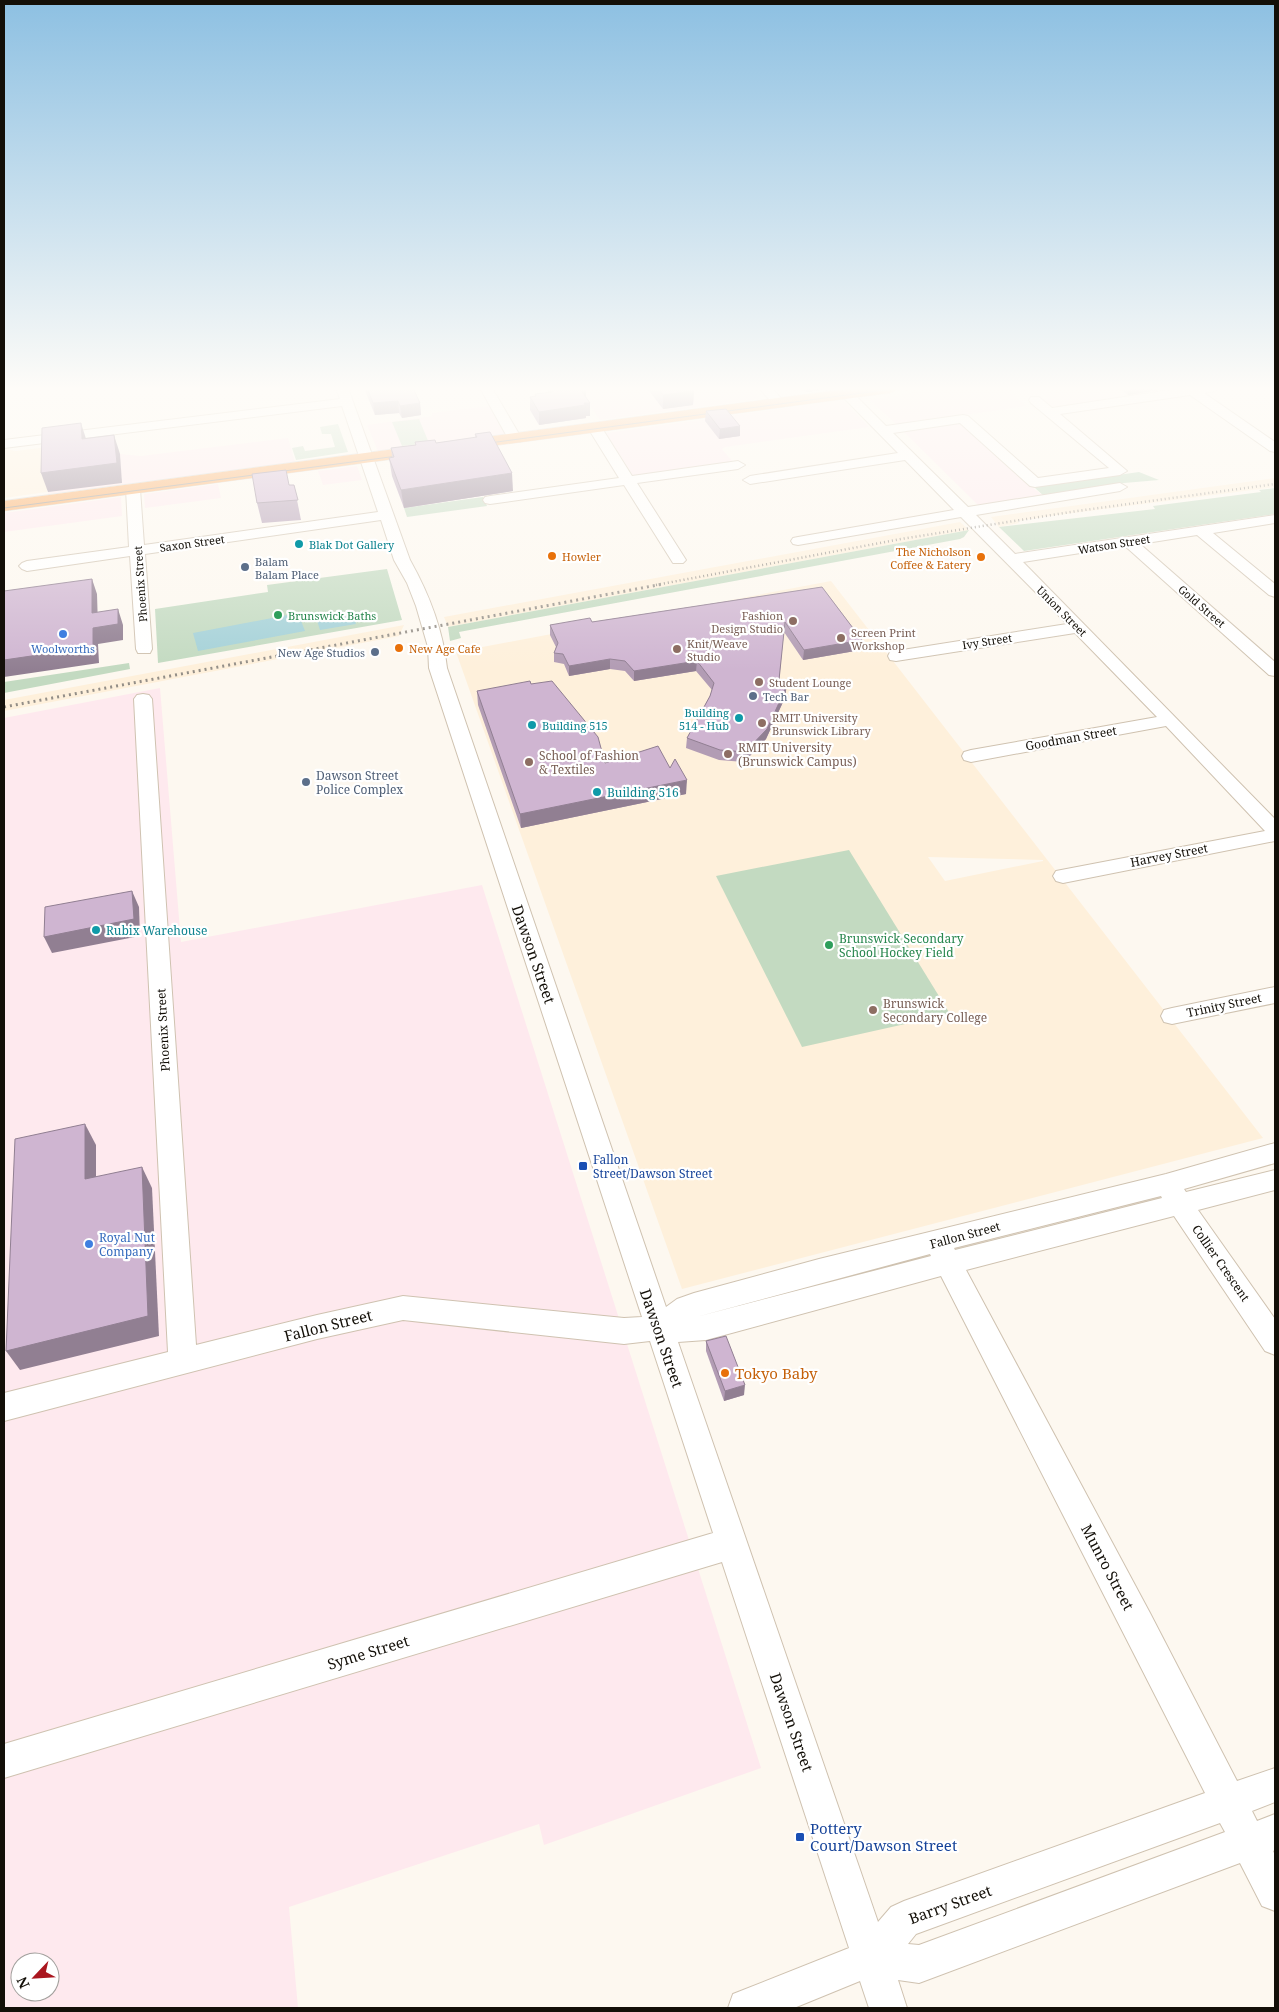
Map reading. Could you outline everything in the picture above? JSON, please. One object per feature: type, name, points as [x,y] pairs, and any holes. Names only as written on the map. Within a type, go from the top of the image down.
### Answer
[{"type":"highway","points":[[4,506],[187,482]]},
{"type":"street","name":"Dawson Street","points":[[376,482],[402,560],[406,584],[416,617],[428,649],[438,668],[888,2008]]},
{"type":"street","points":[[490,500],[615,482]]},
{"type":"street","points":[[629,482],[678,560]]},
{"type":"street","name":"Union Street","points":[[934,482],[1079,627],[1145,698],[1170,720],[1275,830]]},
{"type":"street","points":[[798,541],[1120,486]]},
{"type":"street","name":"Phoenix Street","points":[[133,489],[144,649]]},
{"type":"street","name":"Saxon Street","points":[[27,566],[387,515]]},
{"type":"street","name":"Watson Street","points":[[1011,559],[1275,519]]},
{"type":"street","points":[[1200,530],[1275,592]]},
{"type":"street","name":"Gold Street","points":[[1128,541],[1275,671]]},
{"type":"street","name":"Ivy Street","points":[[896,656],[1079,627]]},
{"type":"street","name":"Phoenix Street","points":[[143,699],[183,1362]]},
{"type":"street","name":"Goodman Street","points":[[971,756],[1170,720]]},
{"type":"street","name":"Harvey Street","points":[[1063,876],[1275,835]]},
{"type":"street","name":"Trinity Street","points":[[1172,1016],[1275,995]]},
{"type":"street","name":"Fallon Street","points":[[1173,1194],[1275,1153]]},
{"type":"street","name":"Fallon Street","points":[[4,1407],[403,1308],[624,1331],[659,1328],[692,1330],[706,1328],[942,1253],[1173,1194],[1275,1180]]},
{"type":"street","name":"Collier Crescent","points":[[1173,1194],[1275,1342]]},
{"type":"street","name":"Munro Street","points":[[942,1253],[1138,1625],[1228,1802],[1262,1837],[1275,1893]]},
{"type":"street","name":"Syme Street","points":[[4,1761],[732,1543]]},
{"type":"street","name":"Barry Street","points":[[871,1958],[904,1920],[1275,1785]]},
{"type":"street","points":[[747,2008],[871,1958],[919,1964],[1262,1837]]},
{"type":"shaded area","points":[[4,482],[47,482],[47,492],[4,498]]},
{"type":"shaded area","points":[[48,482],[141,482],[48,494]]},
{"type":"shaded area","points":[[322,482],[347,482],[323,485]]},
{"type":"shaded area","points":[[955,482],[1025,482],[1046,498],[981,508]]},
{"type":"shaded area","points":[[1247,482],[1275,482],[1275,487],[1058,515],[1018,521],[1019,523],[999,527],[991,517]]},
{"type":"shaded area","points":[[218,484],[221,498],[145,508],[144,494]]},
{"type":"shaded area","points":[[121,497],[122,516],[4,532],[4,513]]},
{"type":"shaded area","points":[[960,522],[969,530],[448,627],[444,617]]},
{"type":"shaded area","name":"Brunswick Secondary College","points":[[831,581],[1263,1138],[682,1289],[456,652]],"holes":[[[928,857],[1043,860],[945,881]]]},
{"type":"shaded area","points":[[404,625],[399,636],[4,711],[4,700]]},
{"type":"shaded area","points":[[160,688],[181,942],[482,885],[761,1768],[544,1845],[539,1824],[289,1907],[298,2008],[4,2008],[4,718]]},
{"type":"green space","points":[[1070,482],[1137,482],[1046,498],[1034,487]]},
{"type":"green space","points":[[1275,488],[1275,514],[1024,551],[999,527],[1155,509],[1153,506],[1261,492],[1259,490]]},
{"type":"green space","points":[[483,497],[487,506],[407,517],[404,508]]},
{"type":"green space","points":[[969,530],[960,539],[459,632],[461,638],[450,641],[448,627]]},
{"type":"green space","name":"Brunswick Baths","points":[[387,569],[402,620],[158,663],[155,609],[268,592],[267,585]]},
{"type":"green space","points":[[129,663],[130,669],[4,693],[4,682]]},
{"type":"green space","name":"Brunswick Secondary School Hockey Field","points":[[849,850],[950,1014],[802,1047],[716,876]]},
{"type":"water","points":[[298,613],[305,631],[198,651],[193,633]]},
{"type":"water","points":[[324,613],[354,618],[356,624],[320,630],[315,614]]},
{"type":"building","points":[[253,482],[288,482],[289,485],[294,485],[298,500],[257,503]]},
{"type":"building","points":[[398,482],[454,482],[401,490]]},
{"type":"building","name":"Woolworths","points":[[92,579],[92,613],[118,609],[118,624],[93,628],[93,647],[4,660],[4,591]]},
{"type":"building","points":[[822,587],[862,640],[804,650],[785,622],[779,680],[787,681],[784,692],[767,729],[745,752],[720,750],[687,738],[710,696],[714,683],[697,661],[634,671],[625,661],[610,659],[569,666],[563,654],[554,653],[558,643],[550,625],[590,618],[592,622]]},
{"type":"building","points":[[530,681],[531,684],[552,681],[598,737],[605,763],[658,746],[670,768],[675,759],[687,780],[520,814],[477,691]]},
{"type":"building","points":[[132,891],[134,919],[44,937],[45,907]]},
{"type":"building","name":"Royal Nut Company","points":[[85,1124],[85,1179],[142,1167],[148,1316],[6,1351],[15,1139]]},
{"type":"building","name":"Tokyo Baby","points":[[726,1336],[745,1385],[725,1391],[706,1341]]},
{"type":"tram line","points":[[4,508],[202,482]]},
{"type":"railway","points":[[656,585],[901,539],[1077,511],[1275,484]]},
{"type":"railway","points":[[4,707],[663,584]]},
{"type":"place","name":"Blak Dot Gallery","points":[[299,544]]},
{"type":"place","name":"Howler","points":[[552,556]]},
{"type":"place","name":"The Nicholson Coffee & Eatery","points":[[981,557]]},
{"type":"place","name":"Balam Balam Place","points":[[245,567]]},
{"type":"place","name":"Brunswick Baths","points":[[278,615]]},
{"type":"place","name":"Fashion Design Studio","points":[[793,621]]},
{"type":"place","name":"Woolworths","points":[[63,634]]},
{"type":"place","name":"Screen Print Workshop","points":[[841,638]]},
{"type":"place","name":"New Age Cafe","points":[[399,648]]},
{"type":"place","name":"Knit/Weave Studio","points":[[677,649]]},
{"type":"place","name":"New Age Studios","points":[[375,652]]},
{"type":"place","name":"Student Lounge","points":[[759,682]]},
{"type":"place","name":"Tech Bar","points":[[753,696]]},
{"type":"place","name":"Building 514 - Hub","points":[[739,718]]},
{"type":"place","name":"RMIT University Brunswick Library","points":[[762,723]]},
{"type":"place","name":"Building 515","points":[[532,725]]},
{"type":"place","name":"RMIT University (Brunswick Campus)","points":[[728,754]]},
{"type":"place","name":"School of Fashion & Textiles","points":[[529,762]]},
{"type":"place","name":"Dawson Street Police Complex","points":[[306,782]]},
{"type":"place","name":"Building 516","points":[[597,792]]},
{"type":"place","name":"Rubix Warehouse","points":[[96,930]]},
{"type":"place","name":"Brunswick Secondary School Hockey Field","points":[[829,945]]},
{"type":"place","name":"Brunswick Secondary College","points":[[873,1010]]},
{"type":"place","name":"Fallon Street/Dawson Street","points":[[583,1166]]},
{"type":"place","name":"Royal Nut Company","points":[[89,1244]]},
{"type":"place","name":"Tokyo Baby","points":[[725,1373]]},
{"type":"place","name":"Pottery Court/Dawson Street","points":[[800,1837]]}]
